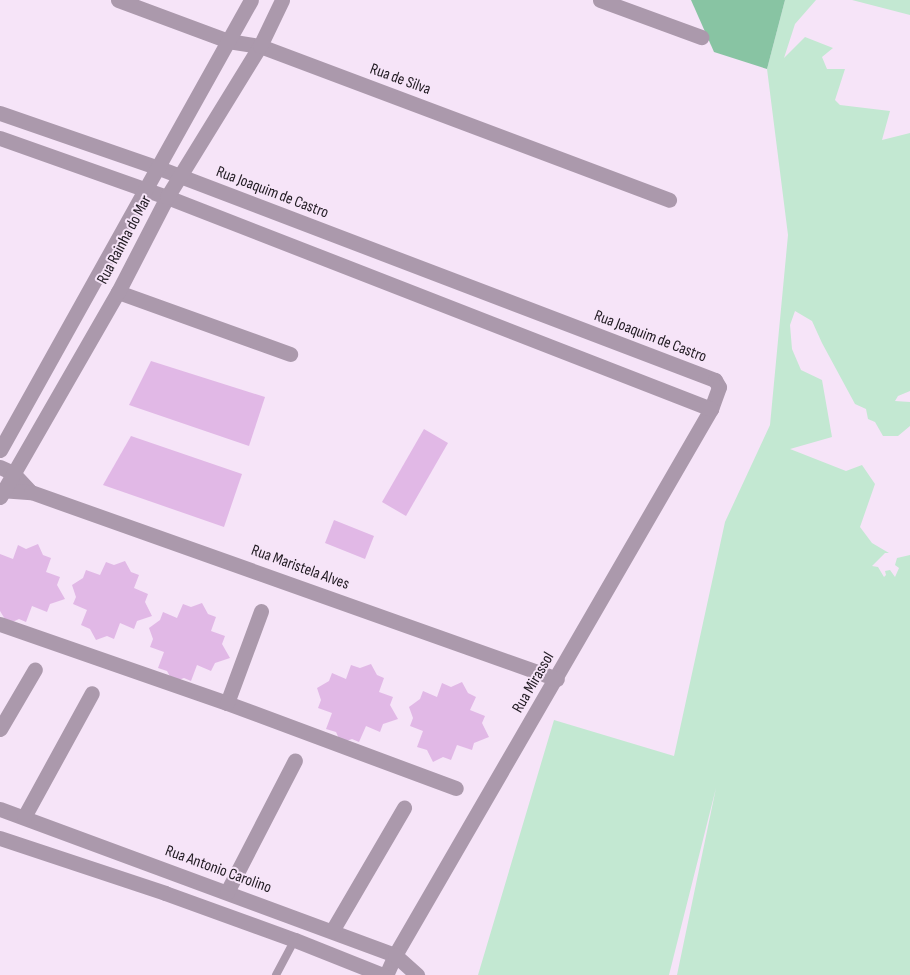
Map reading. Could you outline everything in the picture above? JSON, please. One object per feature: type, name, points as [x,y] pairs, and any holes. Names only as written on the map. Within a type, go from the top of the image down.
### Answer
[{"type":"street","name":"Rua de Silva","points":[[118,0],[228,41],[260,46],[669,200]]},
{"type":"street","name":"Rua Rainha do Mar","points":[[0,450],[159,168],[250,0]]},
{"type":"street","name":"Rua Rainha do Mar","points":[[1,493],[6,470],[118,292],[167,197],[260,46],[282,0]]},
{"type":"street","points":[[600,0],[701,37]]},
{"type":"street","name":"Rua Joaquim de Castro","points":[[0,114],[159,168],[714,380],[719,390],[712,409]]},
{"type":"street","points":[[0,138],[167,197],[712,409]]},
{"type":"street","points":[[118,292],[290,354]]},
{"type":"street","name":"Rua Mirassol","points":[[384,975],[712,409]]},
{"type":"street","name":"Rua Maristela Alves","points":[[6,470],[31,492]]},
{"type":"street","name":"Rua Maristela Alves","points":[[1,493],[31,492],[557,679]]},
{"type":"street","points":[[227,702],[262,611]]},
{"type":"street","points":[[0,624],[227,702],[456,788]]},
{"type":"street","points":[[0,729],[35,669]]},
{"type":"street","points":[[24,817],[92,693]]},
{"type":"street","points":[[227,892],[296,760]]},
{"type":"street","points":[[332,931],[404,808]]},
{"type":"street","name":"Rua Antonio Carolino","points":[[0,809],[395,955],[417,975]]},
{"type":"street","points":[[0,838],[166,893],[384,975]]},
{"type":"street","points":[[166,893],[174,872]]},
{"type":"lane","points":[[276,975],[295,940]]},
{"type":"green space","points":[[691,0],[785,0],[767,69],[714,52]]},
{"type":"green space","points":[[785,0],[816,0],[795,24],[784,58],[805,37],[833,48],[822,57],[827,69],[845,69],[835,100],[840,105],[890,111],[882,140],[910,133],[910,391],[898,396],[895,401],[910,402],[910,426],[898,436],[883,436],[875,422],[868,419],[866,409],[855,404],[812,321],[795,311],[790,325],[792,349],[801,370],[822,380],[832,437],[790,449],[846,471],[862,465],[875,484],[860,527],[872,543],[889,553],[885,553],[872,566],[878,567],[884,577],[886,575],[885,571],[890,570],[895,577],[899,568],[895,565],[897,558],[910,555],[910,975],[677,975],[716,788],[669,975],[478,975],[554,720],[674,756],[725,522],[770,425],[788,235],[767,69]]},
{"type":"green space","points":[[852,0],[910,0],[910,15]]},
{"type":"building","points":[[151,361],[265,397],[249,446],[129,405]]},
{"type":"building","points":[[424,429],[448,443],[406,516],[382,502]]},
{"type":"building","points":[[131,436],[242,474],[224,527],[103,485]]},
{"type":"building","points":[[334,520],[374,536],[365,559],[325,543]]},
{"type":"building","points":[[38,544],[43,555],[51,558],[46,572],[60,577],[57,585],[65,599],[50,604],[47,612],[32,606],[26,622],[19,619],[8,624],[0,611],[0,554],[13,559],[18,545],[26,549]]},
{"type":"building","points":[[125,561],[131,572],[139,575],[134,588],[148,594],[145,602],[152,616],[137,621],[134,629],[120,623],[114,639],[107,636],[96,640],[90,629],[81,625],[87,610],[73,604],[76,597],[72,585],[83,578],[86,570],[100,575],[106,562],[114,565]]},
{"type":"building","points":[[202,603],[208,614],[216,617],[211,631],[225,636],[222,644],[230,658],[215,663],[211,671],[197,665],[191,681],[184,678],[173,682],[167,671],[158,668],[164,652],[150,647],[153,639],[149,628],[160,620],[163,612],[177,618],[183,604],[191,607]]},
{"type":"building","points":[[371,664],[377,675],[384,678],[379,692],[393,697],[390,705],[398,719],[383,724],[380,732],[366,726],[359,742],[352,739],[341,743],[336,732],[326,729],[332,713],[318,708],[321,700],[317,688],[329,681],[332,673],[346,679],[351,665],[360,668]]},
{"type":"building","points":[[462,682],[468,693],[476,697],[470,710],[485,716],[482,723],[489,737],[474,743],[472,750],[457,745],[451,760],[443,757],[433,762],[427,750],[417,747],[423,731],[410,726],[413,718],[409,707],[420,699],[423,691],[437,697],[442,683],[451,687]]}]
